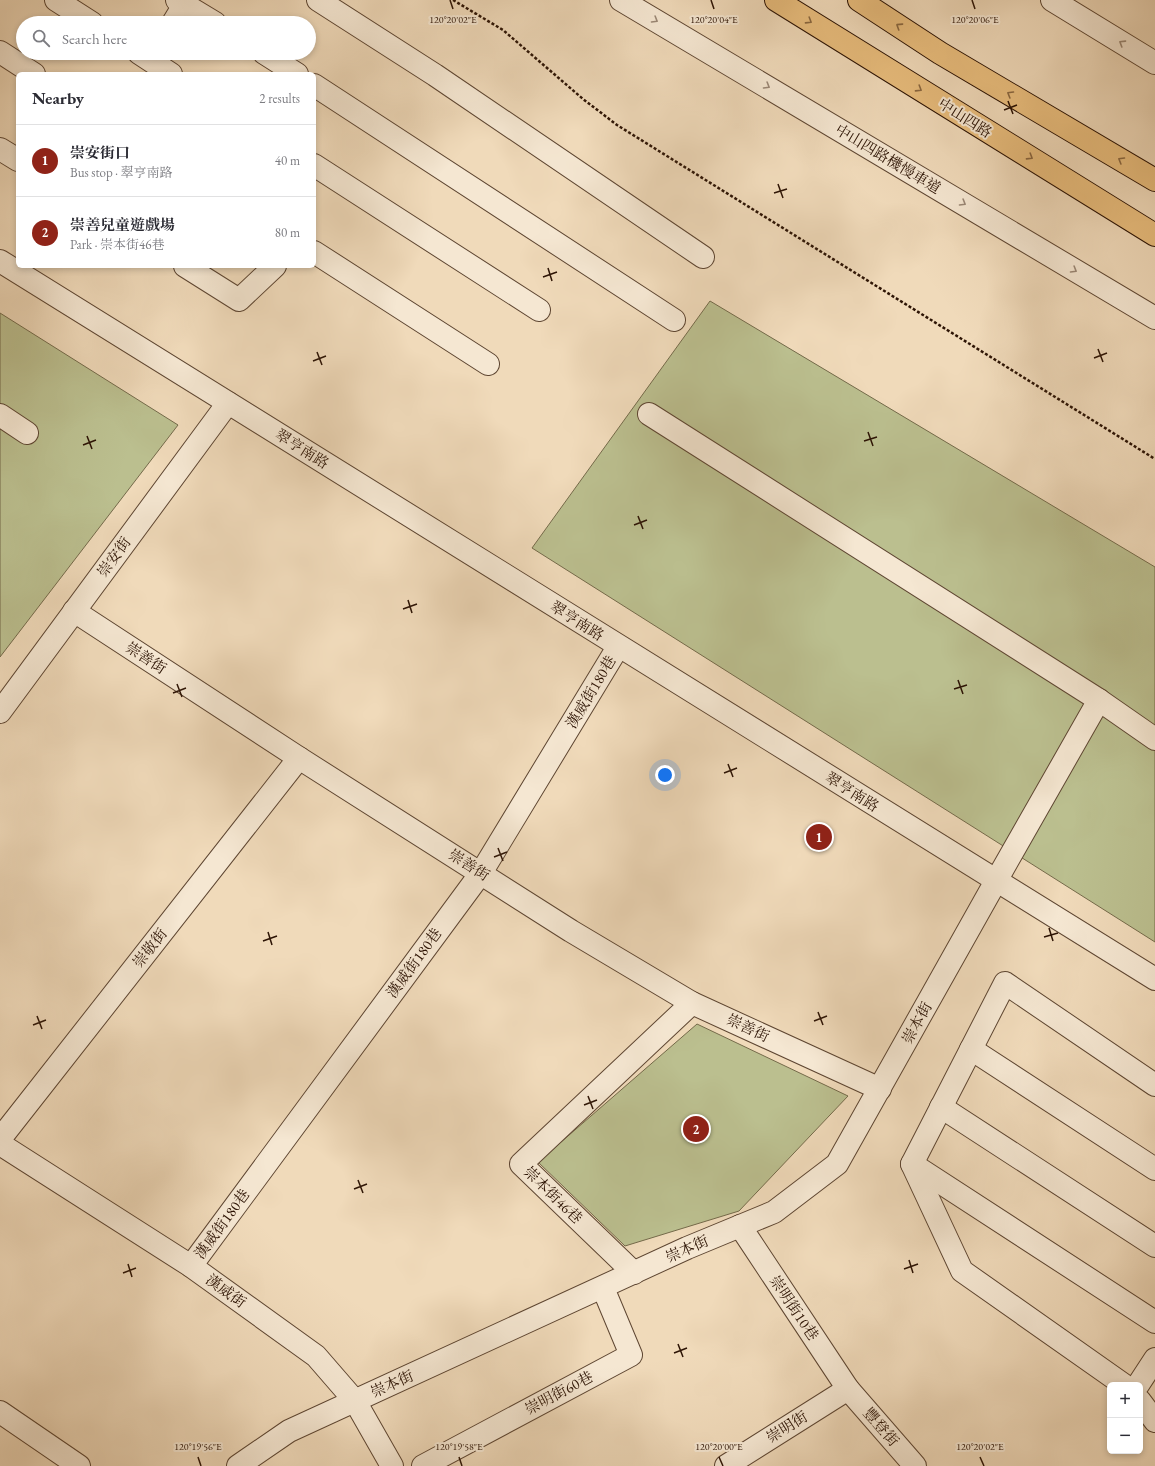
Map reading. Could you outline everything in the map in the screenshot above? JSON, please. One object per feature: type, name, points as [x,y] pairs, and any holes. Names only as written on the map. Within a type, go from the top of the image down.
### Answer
[{"type":"main road","name":"中山四路","points":[[776,0],[1155,235]]},
{"type":"main road","points":[[859,0],[940,53],[1155,180]]},
{"type":"street","points":[[56,0],[81,16]]},
{"type":"street","points":[[318,0],[435,75],[703,257]]},
{"type":"street","name":"中山四路機慢車道","points":[[622,0],[1155,318]]},
{"type":"street","points":[[1052,0],[1155,63]]},
{"type":"street","points":[[176,16],[183,1],[205,16]]},
{"type":"street","points":[[0,52],[31,72]]},
{"type":"street","points":[[154,60],[169,72]]},
{"type":"street","points":[[275,60],[294,72]]},
{"type":"street","points":[[316,86],[674,320]]},
{"type":"street","points":[[0,149],[16,159]]},
{"type":"street","points":[[316,166],[539,310]]},
{"type":"street","points":[[316,253],[488,364]]},
{"type":"street","name":"翠亨南路","points":[[0,261],[618,647],[1155,979]]},
{"type":"street","points":[[188,268],[239,300],[273,268]]},
{"type":"street","name":"崇安街","points":[[0,712],[228,403]]},
{"type":"street","points":[[649,414],[1099,700],[1155,739]]},
{"type":"street","points":[[0,415],[27,433]]},
{"type":"street","name":"崇善街","points":[[74,611],[299,758],[571,931],[692,1003],[880,1089]]},
{"type":"street","name":"漢威街180巷","points":[[191,1266],[481,873],[618,647]]},
{"type":"street","name":"崇本街","points":[[238,1466],[289,1431],[603,1288],[687,1248],[774,1212],[837,1164],[1099,700]]},
{"type":"street","name":"崇敬街","points":[[0,1139],[299,758]]},
{"type":"street","points":[[912,1164],[1004,983],[1155,1085]]},
{"type":"street","name":"崇本街46巷","points":[[634,1273],[521,1164],[692,1003]]},
{"type":"street","points":[[970,1050],[1155,1169]]},
{"type":"street","points":[[941,1107],[1155,1246]]},
{"type":"street","name":"漢威街","points":[[0,1144],[191,1266],[316,1356],[355,1401],[392,1466]]},
{"type":"street","points":[[912,1164],[1155,1322]]},
{"type":"street","points":[[912,1164],[962,1271],[1120,1382]]},
{"type":"street","name":"崇明街10巷","points":[[740,1226],[848,1389]]},
{"type":"street","name":"崇明街60巷","points":[[423,1466],[631,1355],[603,1288]]},
{"type":"street","points":[[1140,1382],[1155,1359]]},
{"type":"street","name":"崇明街","points":[[726,1466],[848,1389]]},
{"type":"street","name":"豐登街","points":[[848,1389],[915,1466]]},
{"type":"street","points":[[1143,1405],[1155,1421]]},
{"type":"street","points":[[0,1412],[79,1466]]},
{"type":"path","points":[[453,0],[503,30],[583,99],[617,125],[1155,459]]},
{"type":"green space","points":[[710,301],[1155,567],[1155,942],[532,548]]},
{"type":"green space","points":[[0,313],[178,425],[0,657]]},
{"type":"green space","points":[[697,1024],[848,1096],[739,1211],[625,1246],[538,1162]]},
{"type":"place","name":"崇安街口","points":[[819,837]]},
{"type":"place","name":"崇善兒童遊戲場","points":[[696,1129]]}]
